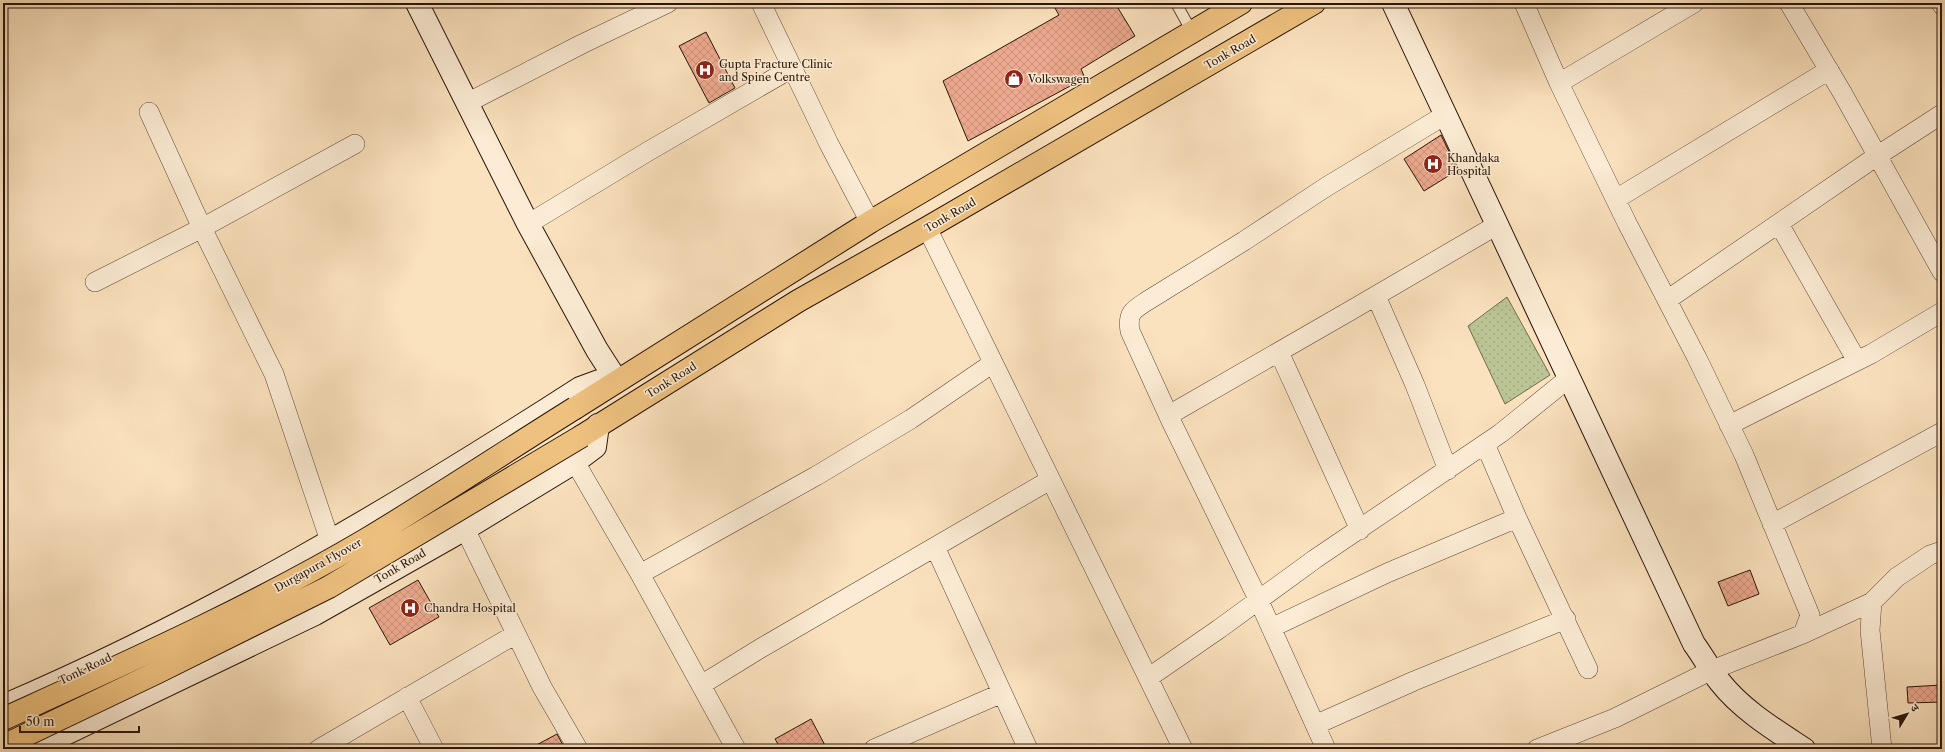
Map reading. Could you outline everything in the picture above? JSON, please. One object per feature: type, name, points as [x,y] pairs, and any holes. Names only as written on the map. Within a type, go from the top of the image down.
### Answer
[{"type":"main road","points":[[617,381],[870,222],[1241,3]]},
{"type":"main road","name":"Tonk Road","points":[[590,431],[798,301],[927,228],[1314,3]]},
{"type":"main road","name":"Durgapura Flyover","points":[[3,719],[161,647],[257,599],[367,539],[617,381]]},
{"type":"main road","name":"Durgapura Flyover","points":[[3,746],[158,672],[329,587],[590,431]]},
{"type":"street","points":[[417,3],[528,224],[597,350],[617,381]]},
{"type":"street","points":[[467,103],[582,44],[668,3]]},
{"type":"street","points":[[761,3],[792,68],[870,222]]},
{"type":"street","points":[[1393,3],[1694,644],[1720,682],[1744,706],[1802,749]]},
{"type":"street","points":[[1524,3],[1559,83],[1744,455],[1810,615],[1803,634]]},
{"type":"street","points":[[1559,83],[1694,3]]},
{"type":"street","points":[[1789,3],[1829,70],[1942,272]]},
{"type":"street","points":[[528,224],[647,152],[792,68]]},
{"type":"street","points":[[1616,199],[1829,70]]},
{"type":"street","points":[[149,112],[202,228],[274,374],[330,541]]},
{"type":"street","points":[[1667,300],[1877,156],[1942,114]]},
{"type":"street","points":[[1326,749],[1259,601],[1130,331],[1128,320],[1132,311],[1244,241],[1326,187],[1445,115]]},
{"type":"street","points":[[95,282],[202,228],[354,144]]},
{"type":"street","points":[[1779,224],[1857,361]]},
{"type":"street","points":[[1169,415],[1496,225]]},
{"type":"street","points":[[927,228],[1182,749]]},
{"type":"street","points":[[1376,296],[1415,385],[1448,470]]},
{"type":"street","points":[[1729,425],[1857,361],[1942,312]]},
{"type":"street","points":[[1279,352],[1360,530]]},
{"type":"street","points":[[640,574],[816,476],[891,431],[993,363]]},
{"type":"street","points":[[1148,678],[1485,444],[1569,378]]},
{"type":"street","name":"Tonk Road","points":[[3,706],[67,679],[220,603],[443,475],[580,388],[599,381],[617,381]]},
{"type":"street","name":"Tonk Road","points":[[34,749],[315,614],[465,529],[575,462],[595,447],[590,431]]},
{"type":"street","points":[[1772,524],[1942,432]]},
{"type":"street","points":[[1485,444],[1517,518],[1566,619],[1588,669]]},
{"type":"street","points":[[575,462],[640,574],[736,749]]},
{"type":"street","points":[[701,685],[761,648],[1050,480]]},
{"type":"street","points":[[1271,628],[1387,573],[1517,518]]},
{"type":"street","points":[[465,529],[542,686],[578,749]]},
{"type":"street","points":[[935,547],[1028,749]]},
{"type":"street","points":[[1537,749],[1615,718],[1712,670],[1803,634],[1872,602],[1897,577],[1930,555],[1942,551]]},
{"type":"street","points":[[1872,602],[1870,630],[1882,749]]},
{"type":"street","points":[[220,603],[242,650]]},
{"type":"street","points":[[1315,725],[1450,666],[1566,619]]},
{"type":"street","points":[[319,749],[516,634]]},
{"type":"street","points":[[874,749],[1002,693]]},
{"type":"street","points":[[407,697],[434,749]]},
{"type":"lane","points":[[1176,3],[1192,32]]},
{"type":"green space","points":[[1507,297],[1550,375],[1505,404],[1468,326]]},
{"type":"building","name":"Volkswagen","points":[[1052,3],[1115,3],[1135,36],[1081,69],[1085,78],[968,141],[943,81],[1059,15]]},
{"type":"building","points":[[706,32],[735,88],[709,103],[679,46]]},
{"type":"building","points":[[1441,135],[1458,170],[1424,191],[1404,159]]},
{"type":"building","points":[[1750,570],[1759,594],[1728,606],[1718,582]]},
{"type":"building","points":[[418,580],[439,617],[390,645],[369,608]]},
{"type":"building","points":[[1942,685],[1942,702],[1908,703],[1907,687]]},
{"type":"building","points":[[811,719],[827,749],[781,749],[775,739]]},
{"type":"building","points":[[557,734],[565,749],[529,749]]},
{"type":"place","name":"Gupta Fracture Clinic and Spine Centre","points":[[705,70]]},
{"type":"place","name":"Volkswagen","points":[[1014,79]]},
{"type":"place","name":"Khandaka Hospital","points":[[1433,164]]},
{"type":"place","name":"Chandra Hospital","points":[[410,608]]}]
